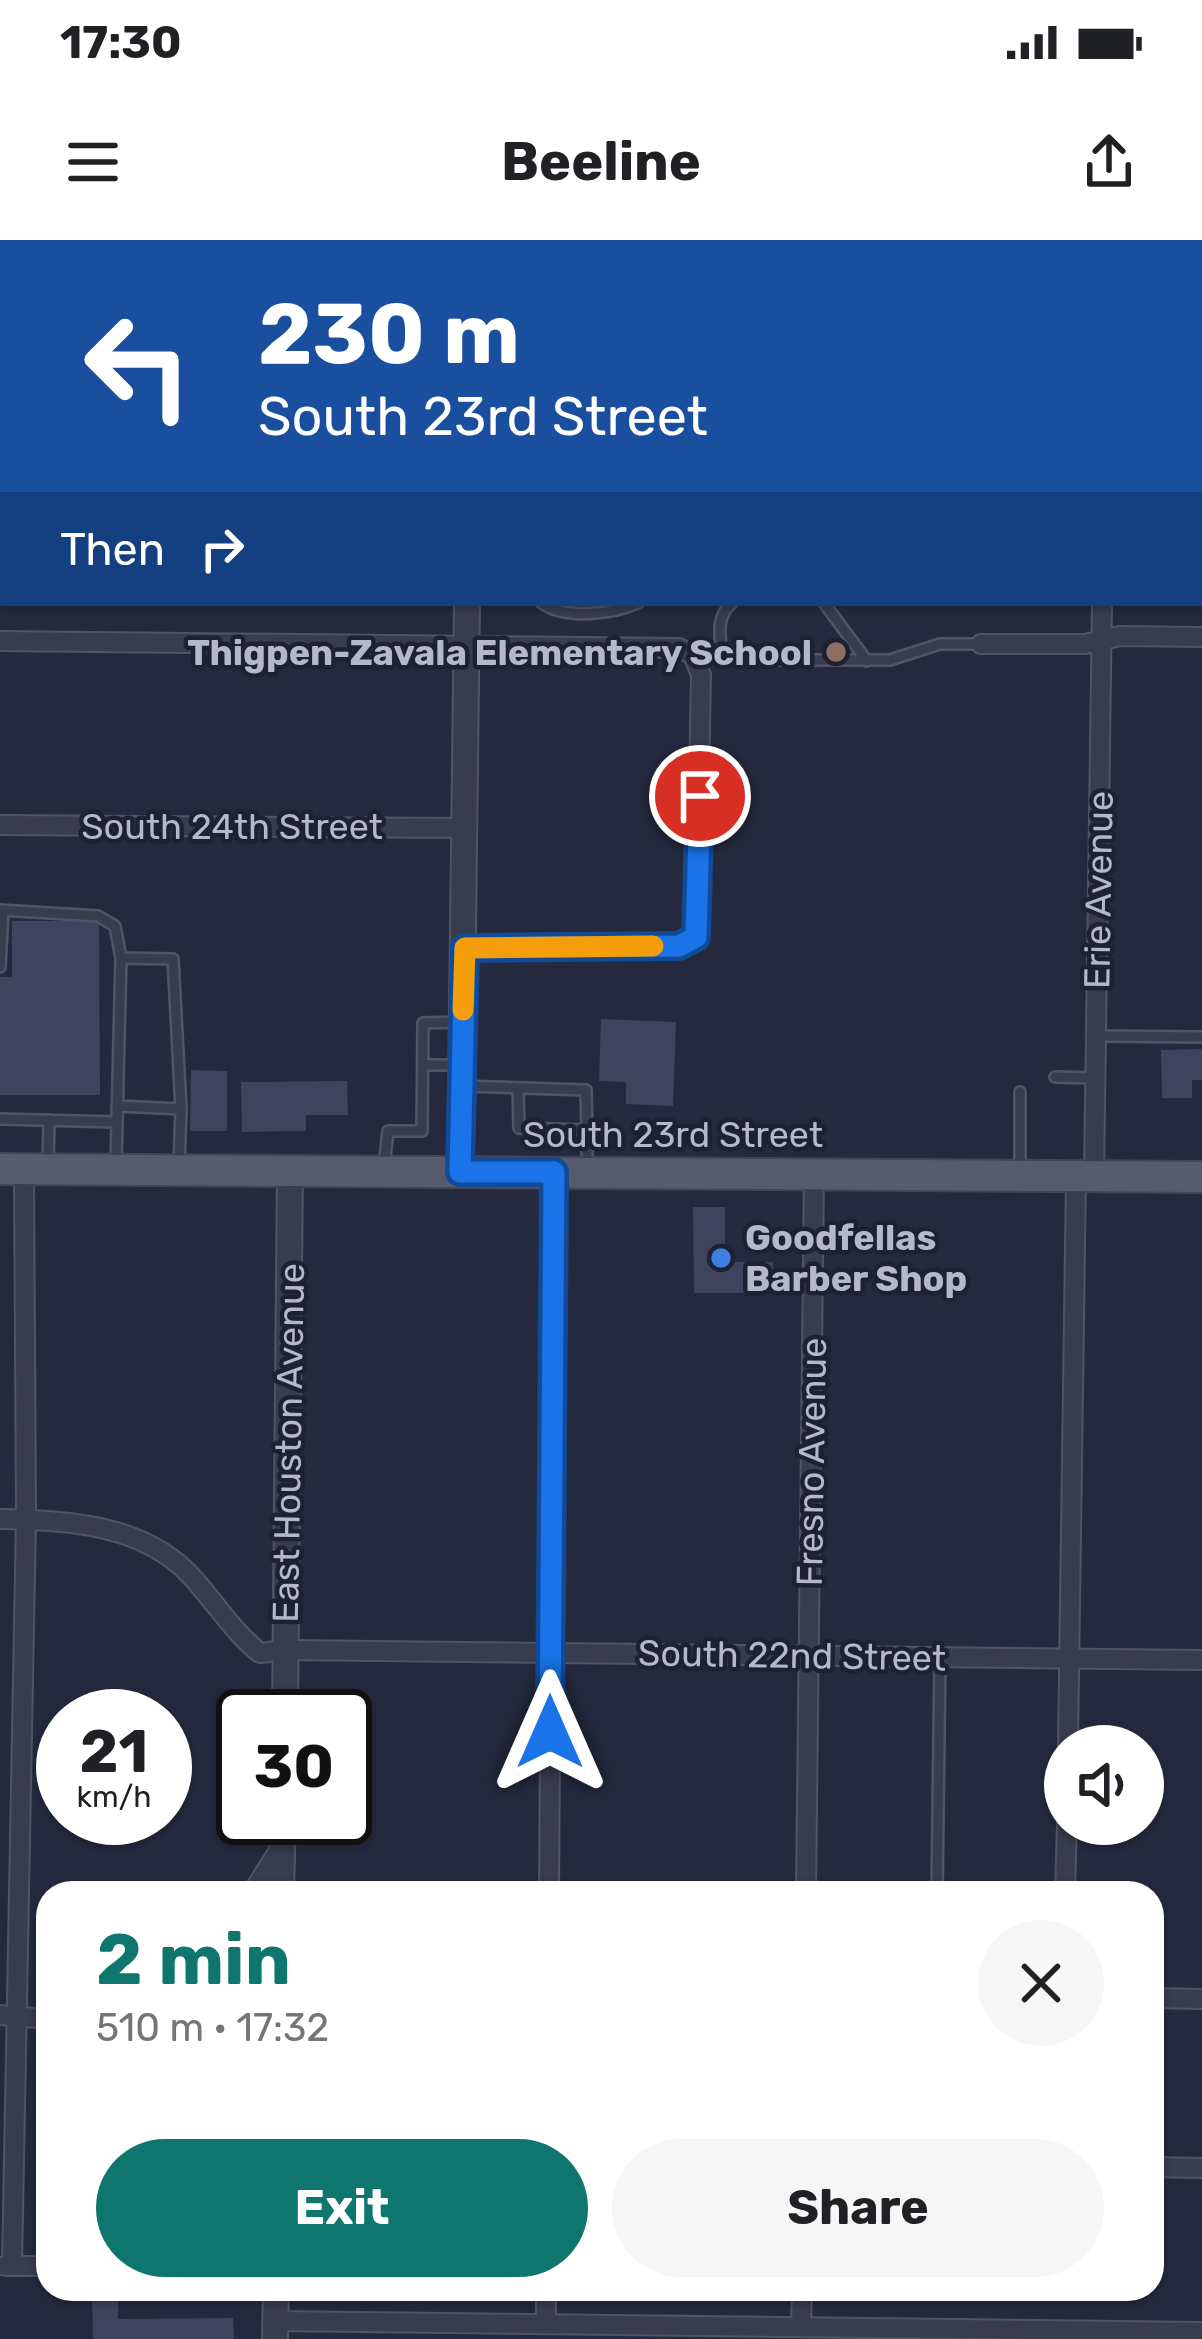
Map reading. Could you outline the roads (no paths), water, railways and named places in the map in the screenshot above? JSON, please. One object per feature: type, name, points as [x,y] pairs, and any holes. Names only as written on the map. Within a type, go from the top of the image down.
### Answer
[{"type":"main road","name":"South 23rd Street","points":[[24,1169],[1202,1177]]},
{"type":"street","points":[[460,1172],[467,606]]},
{"type":"street","name":"Erie Avenue","points":[[1068,1725],[1085,1176],[1096,1078],[1102,606]]},
{"type":"street","points":[[981,644],[1202,637]]},
{"type":"street","points":[[0,641],[679,648],[693,655],[701,675],[696,937],[679,946],[465,948]]},
{"type":"street","name":"South 24th Street","points":[[0,825],[464,827]]},
{"type":"street","points":[[24,1169],[26,1519],[8,2015],[6,2265],[36,2266]]},
{"type":"street","name":"East Houston Avenue","points":[[285,1689],[290,1171]]},
{"type":"street","points":[[549,1881],[554,1172]]},
{"type":"street","name":"Fresno Avenue","points":[[806,1881],[814,1174]]},
{"type":"street","name":"South 22nd Street","points":[[0,1519],[108,1529],[140,1541],[187,1571],[260,1653],[286,1649],[1202,1660]]},
{"type":"street","points":[[260,1881],[283,1845]]},
{"type":"street","points":[[282,1881],[283,1845]]},
{"type":"street","points":[[1065,1881],[1066,1845]]},
{"type":"street","points":[[1164,1998],[1202,1999]]},
{"type":"street","points":[[1164,2167],[1202,2168]]},
{"type":"street","points":[[546,2301],[546,2324]]},
{"type":"street","points":[[801,2327],[802,2301]]},
{"type":"street","points":[[275,2330],[546,2324],[1202,2332]]},
{"type":"lane","points":[[546,606],[601,612],[626,606]]},
{"type":"lane","points":[[728,606],[718,628],[721,647],[737,660],[890,660],[940,644],[981,644]]},
{"type":"lane","points":[[826,606],[867,661]]},
{"type":"lane","points":[[0,967],[2,910],[98,916],[115,926],[121,958],[116,1170]]},
{"type":"lane","points":[[121,958],[173,959],[181,1108],[179,1170]]},
{"type":"lane","points":[[384,1171],[388,1131],[422,1131],[423,1023],[463,1022]]},
{"type":"lane","points":[[1096,1036],[1202,1037]]},
{"type":"lane","points":[[423,1065],[518,1088],[586,1090],[587,1173]]},
{"type":"lane","points":[[1055,1077],[1096,1078]]},
{"type":"lane","points":[[518,1088],[519,1128],[587,1130]]},
{"type":"lane","points":[[1020,1092],[1020,1175]]},
{"type":"lane","points":[[117,1106],[181,1108]]},
{"type":"lane","points":[[0,1119],[117,1122]]},
{"type":"lane","points":[[24,1169],[49,1120]]},
{"type":"lane","points":[[1202,1641],[1202,1660]]},
{"type":"lane","points":[[937,1881],[940,1658]]},
{"type":"place","name":"Thigpen-Zavala Elementary School","points":[[836,652]]},
{"type":"place","name":"Goodfellas Barber Shop","points":[[721,1258]]}]
